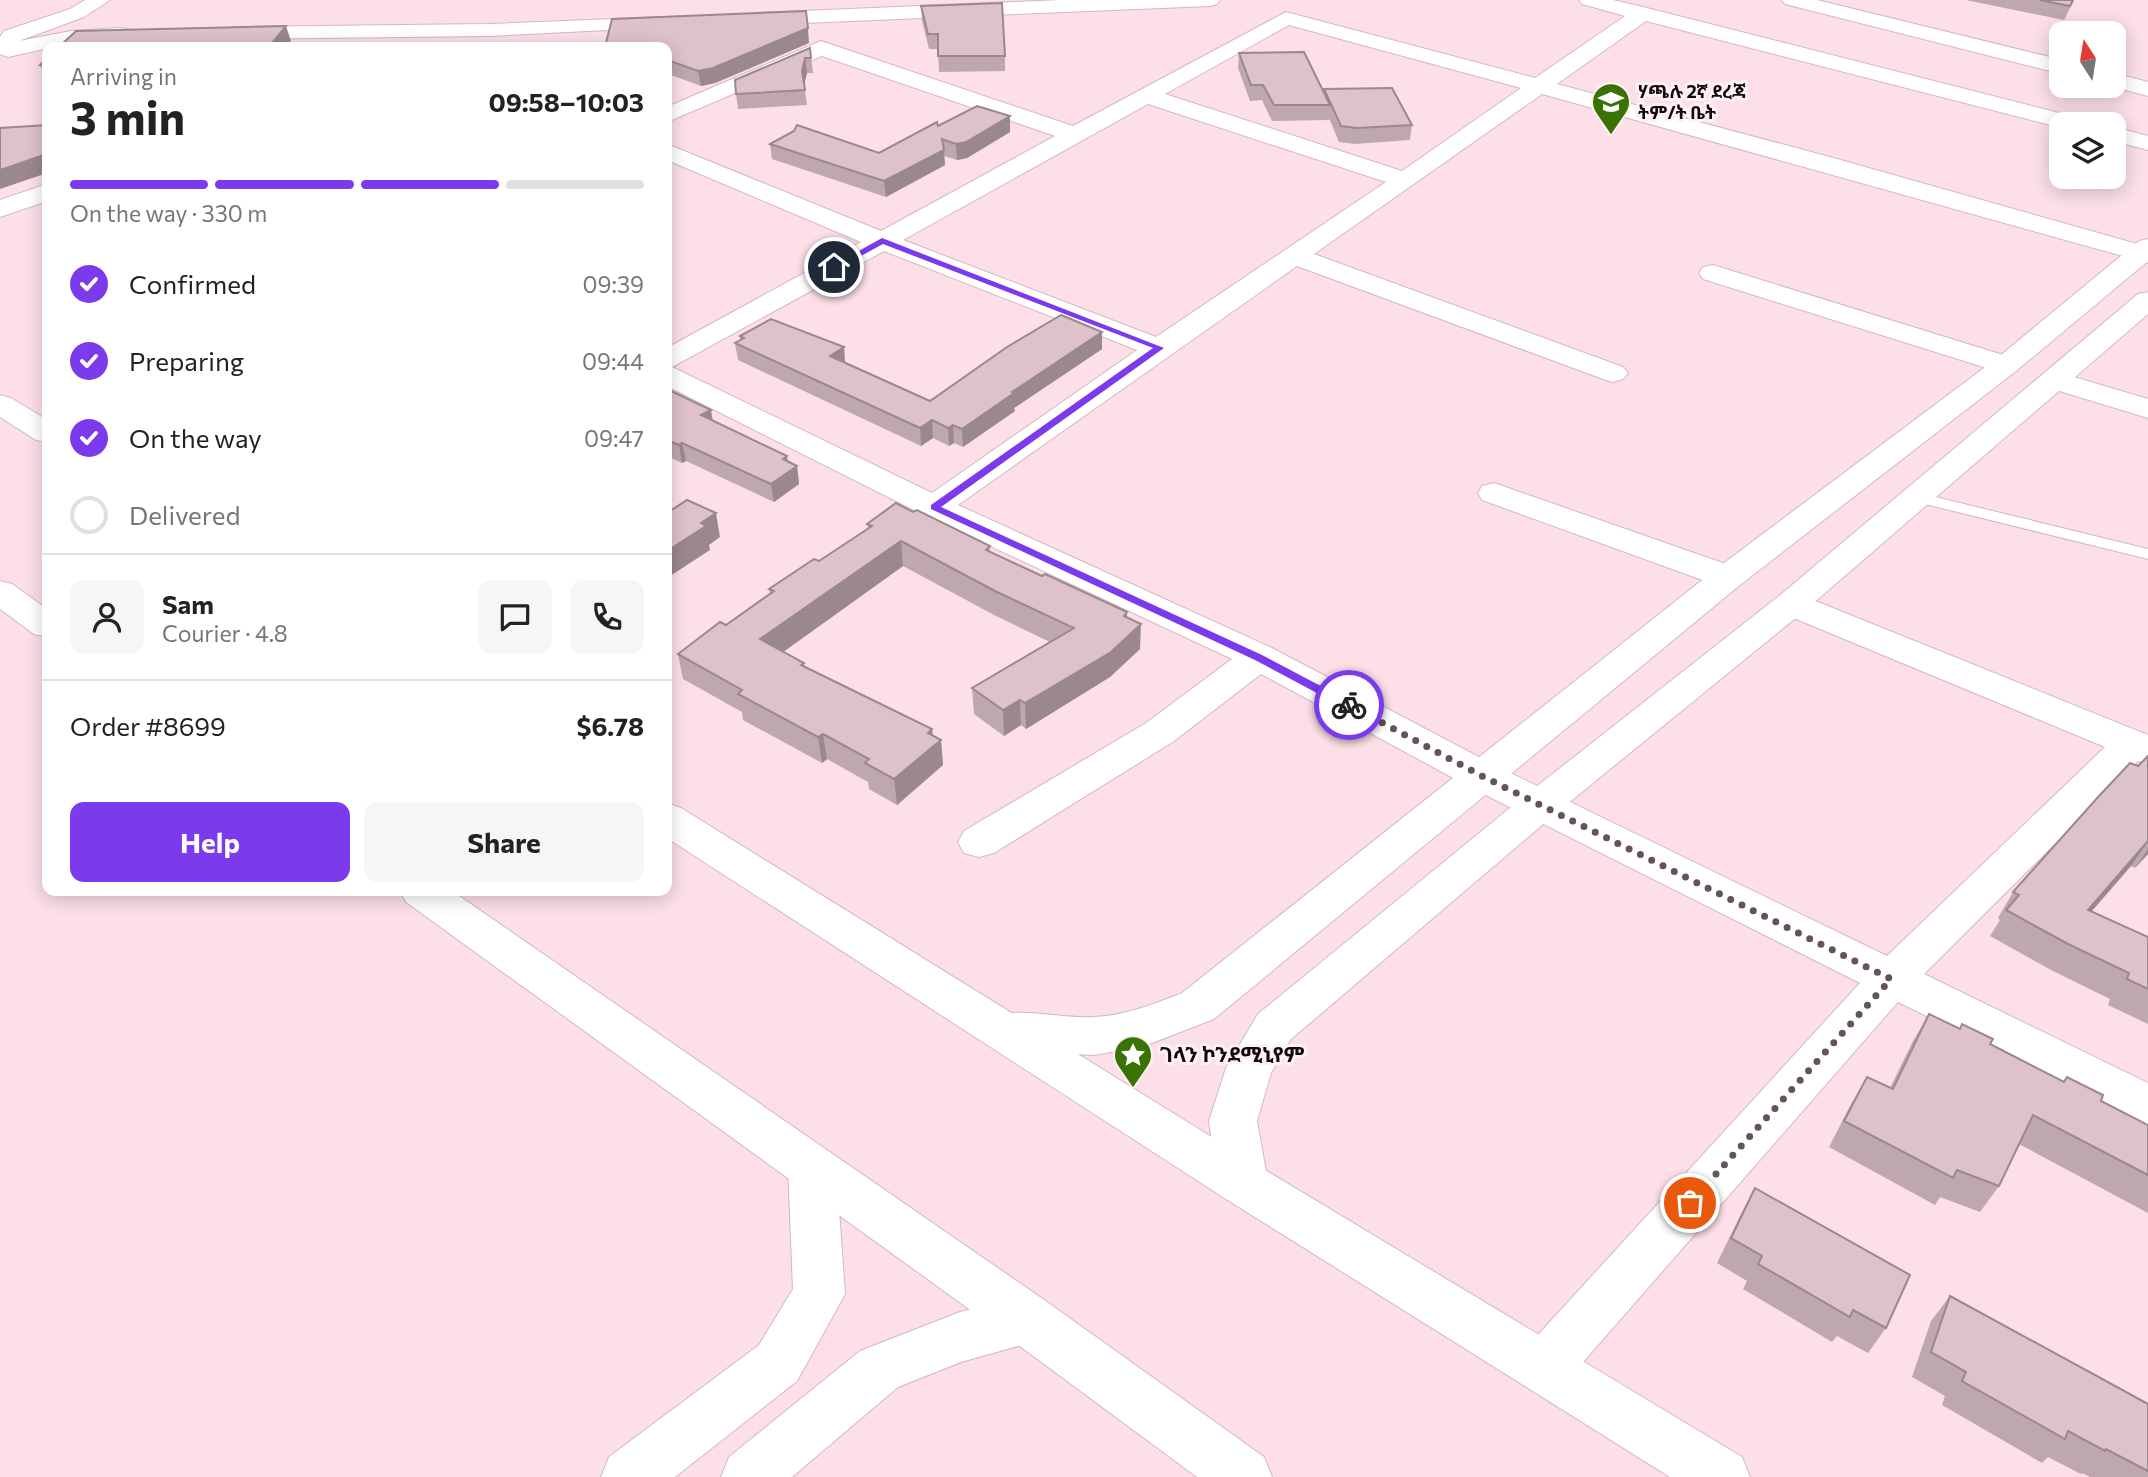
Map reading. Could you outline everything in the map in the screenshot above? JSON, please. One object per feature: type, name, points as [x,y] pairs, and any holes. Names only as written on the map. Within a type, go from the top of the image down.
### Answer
[{"type":"main road","points":[[4,52],[6,42],[12,36],[78,13],[100,0]]},
{"type":"main road","points":[[740,20],[854,8],[893,13],[1210,0]]},
{"type":"main road","points":[[1589,0],[2049,117]]},
{"type":"main road","points":[[1792,0],[2049,64]]},
{"type":"main road","points":[[672,357],[1147,96],[1280,9],[1539,86],[2146,252]]},
{"type":"main road","points":[[672,113],[821,48],[893,13]]},
{"type":"main road","points":[[934,507],[1643,13]]},
{"type":"main road","points":[[213,33],[489,30],[684,22]]},
{"type":"main road","points":[[456,42],[489,30]]},
{"type":"main road","points":[[49,42],[71,37],[144,34]]},
{"type":"main road","points":[[4,52],[42,43]]},
{"type":"main road","points":[[821,48],[1076,135]]},
{"type":"main road","points":[[4,52],[37,65]]},
{"type":"main road","points":[[2126,83],[2148,89]]},
{"type":"main road","points":[[1147,96],[1405,180]]},
{"type":"main road","points":[[2126,137],[2148,143]]},
{"type":"main road","points":[[672,153],[882,241],[1159,348]]},
{"type":"main road","points":[[0,209],[42,194]]},
{"type":"main road","points":[[1002,1031],[1094,1036],[1144,1027],[1198,1006],[1728,577],[2006,365],[2146,252]]},
{"type":"main road","points":[[1295,256],[1613,373]]},
{"type":"main road","points":[[1713,273],[2006,365]]},
{"type":"main road","points":[[1243,1183],[1233,1121],[1249,1068],[1274,1027],[1541,804],[1919,498],[2148,300]]},
{"type":"main road","points":[[672,377],[934,507],[1259,657],[1482,776],[2148,1105]]},
{"type":"main road","points":[[2054,380],[2148,410]]},
{"type":"main road","points":[[0,404],[42,430]]},
{"type":"main road","points":[[1494,493],[1728,577]]},
{"type":"main road","points":[[0,592],[42,622]]},
{"type":"main road","points":[[1544,1367],[1891,979],[2140,747],[1791,604]]},
{"type":"main road","points":[[979,842],[1160,733],[1259,657]]},
{"type":"main road","points":[[672,821],[1243,1183],[1721,1477]]},
{"type":"main road","points":[[428,896],[1028,1320],[1244,1477]]},
{"type":"main road","points":[[629,1477],[778,1363],[819,1294],[812,1167]]},
{"type":"main road","points":[[749,1477],[879,1368],[960,1337],[1028,1320]]},
{"type":"lane","points":[[1919,498],[2148,554]]},
{"type":"building","points":[[2040,0],[2073,0],[2070,6]]},
{"type":"building","points":[[1002,3],[1005,56],[938,56],[938,34],[928,34],[921,6]]},
{"type":"building","points":[[806,11],[808,28],[713,68],[698,71],[672,61],[672,42],[606,42],[612,19]]},
{"type":"building","points":[[286,26],[273,42],[64,42],[76,31]]},
{"type":"building","points":[[810,48],[811,58],[805,58],[802,71],[805,90],[736,94],[735,80]]},
{"type":"building","points":[[1304,52],[1330,105],[1274,105],[1263,85],[1251,85],[1239,53]]},
{"type":"building","points":[[1392,88],[1412,125],[1357,128],[1341,126],[1324,89]]},
{"type":"building","points":[[977,106],[1010,116],[966,142],[956,144],[942,139],[944,150],[884,181],[770,144],[794,131],[797,125],[879,153],[937,122],[938,126]]},
{"type":"building","points":[[42,125],[42,156],[0,170],[0,128]]},
{"type":"building","points":[[1061,315],[1102,332],[962,429],[953,425],[948,428],[932,420],[920,428],[735,343],[744,338],[740,336],[771,319],[844,347],[830,356],[930,401],[1007,347]]},
{"type":"building","points":[[672,391],[711,410],[701,415],[787,456],[783,459],[797,466],[771,484],[682,443],[679,445],[672,442]]},
{"type":"building","points":[[687,500],[716,513],[701,523],[706,526],[672,548],[672,510]]},
{"type":"building","points":[[896,503],[913,512],[917,510],[990,546],[986,550],[1127,612],[1124,616],[1141,624],[1111,652],[1025,703],[1020,700],[1003,710],[972,688],[1074,628],[995,591],[901,541],[760,639],[804,663],[801,665],[932,729],[928,733],[941,740],[894,779],[865,763],[869,759],[823,734],[818,737],[738,694],[742,690],[678,654],[720,622],[726,625],[774,591],[769,589],[814,559],[819,561],[872,526],[867,524]]},
{"type":"building","points":[[2148,756],[2148,841],[2088,910],[2148,937],[2148,989],[2127,979],[2129,973],[2006,910],[2019,895],[2013,892],[2099,796],[2130,763],[2138,766]]},
{"type":"building","points":[[1929,1014],[1960,1029],[1962,1024],[1993,1039],[1990,1044],[2064,1082],[2067,1077],[2103,1095],[2101,1101],[2148,1125],[2148,1175],[2033,1115],[1999,1186],[1957,1170],[1953,1178],[1844,1121],[1867,1077],[1893,1089]]},
{"type":"building","points":[[1755,1188],[1910,1275],[1886,1328],[1853,1310],[1850,1317],[1758,1264],[1762,1256],[1731,1238]]},
{"type":"building","points":[[1950,1296],[2148,1404],[2148,1471],[2068,1431],[2065,1439],[1962,1381],[1966,1372],[1931,1352]]},
{"type":"way so far","points":[[1349,705],[1482,776],[1891,979],[1690,1203]]},
{"type":"place","name":"ሃጫሉ 2ኛ ደረጃ ትም/ት ቤት","points":[[1611,136]]},
{"type":"place","name":"ገላን ኮንደሚኒየም","points":[[1133,1089]]},
{"type":"route","points":[[834,267],[882,241],[1159,348],[934,507],[1259,657],[1349,705]]}]
